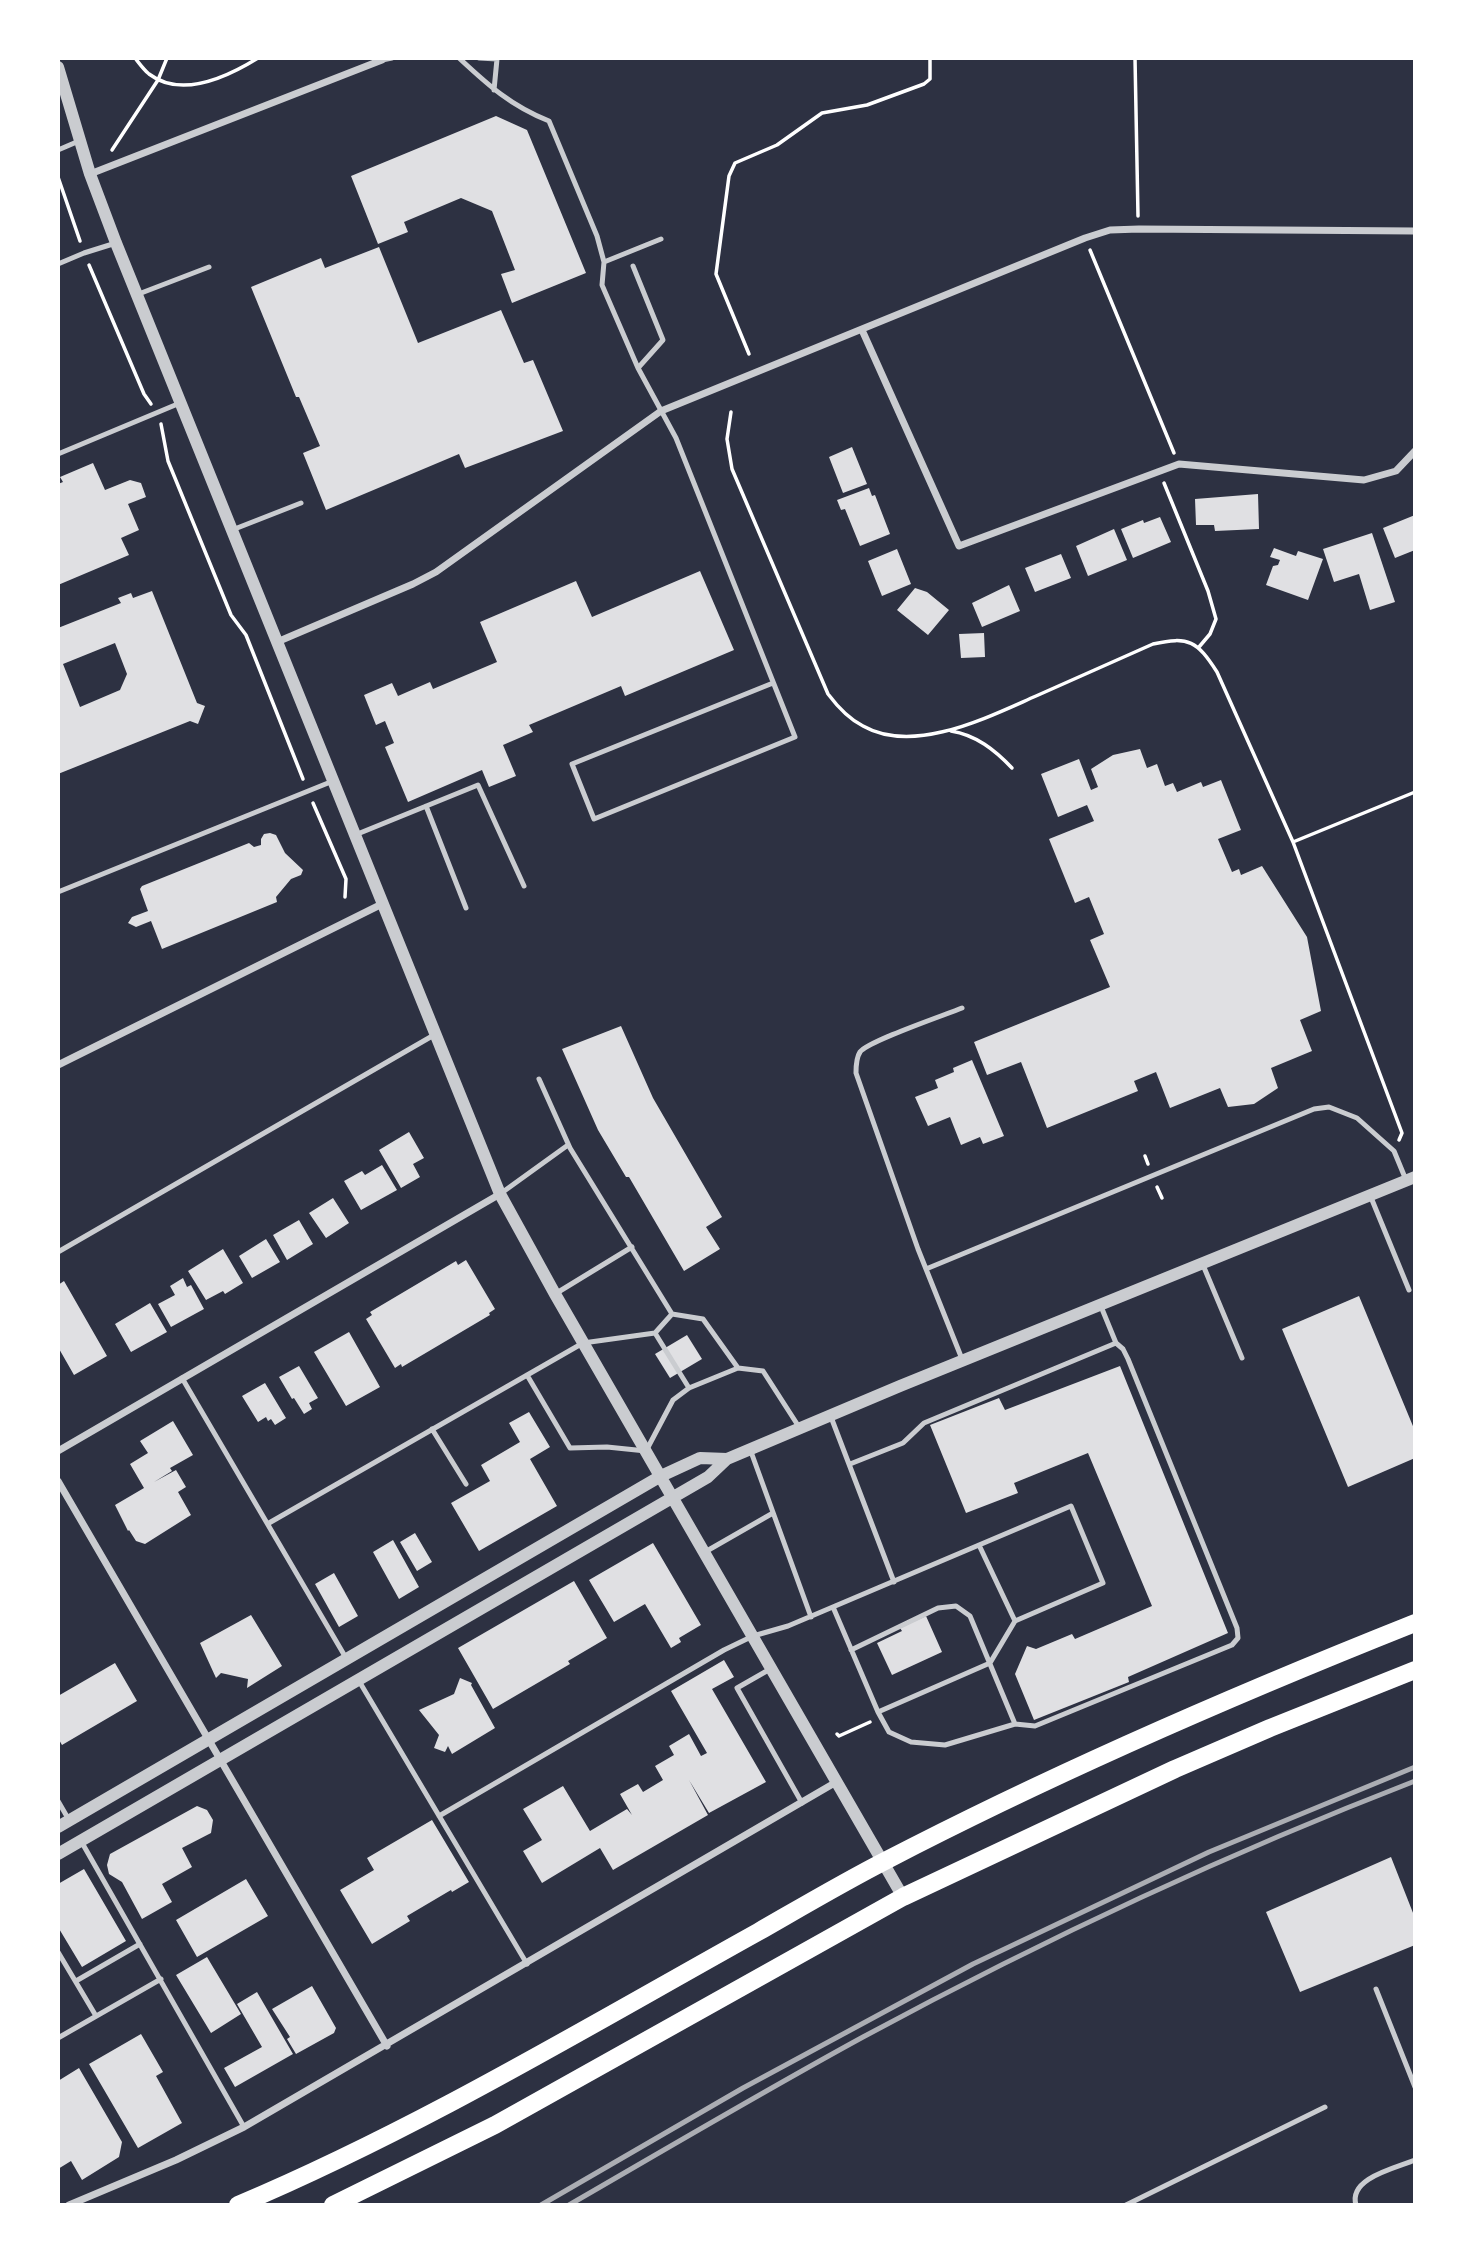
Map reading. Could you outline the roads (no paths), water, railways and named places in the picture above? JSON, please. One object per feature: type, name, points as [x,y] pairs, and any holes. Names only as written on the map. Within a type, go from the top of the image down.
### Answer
[{"type":"main road","points":[[238,2205],[291,2183],[475,2090],[883,1861],[1065,1771],[1253,1688],[1415,1623]]},
{"type":"main road","points":[[333,2205],[495,2125],[903,1897],[1175,1769],[1415,1670]]},
{"type":"street","points":[[90,174],[382,60]]},
{"type":"street","points":[[58,67],[90,174],[136,295],[500,1194],[903,1897]]},
{"type":"street","points":[[277,642],[414,584],[436,572],[661,411],[1085,238],[1110,230],[1139,229],[1415,231]]},
{"type":"street","points":[[862,330],[959,546],[1179,464],[1364,480],[1395,471],[1415,451]]},
{"type":"street","points":[[58,1065],[382,904]]},
{"type":"street","points":[[58,1854],[708,1477],[727,1459],[799,1427],[1410,1179]]},
{"type":"street","points":[[58,1451],[500,1194]]},
{"type":"street","points":[[63,1823],[661,1476],[700,1458],[727,1459]]},
{"type":"street","points":[[58,1481],[387,2046]]},
{"type":"street","points":[[69,2205],[176,2160],[244,2127],[838,1781]]},
{"type":"lane","points":[[382,60],[392,58]]},
{"type":"lane","points":[[459,58],[494,90],[524,111],[549,121],[597,236],[604,262],[602,285],[638,368],[676,438],[774,683],[795,737],[594,820],[572,764],[774,683]]},
{"type":"lane","points":[[479,58],[497,59],[494,90]]},
{"type":"lane","points":[[58,150],[79,141]]},
{"type":"lane","points":[[604,262],[662,239]]},
{"type":"lane","points":[[58,264],[116,243]]},
{"type":"lane","points":[[633,265],[663,340],[638,368]]},
{"type":"lane","points":[[136,295],[209,267]]},
{"type":"lane","points":[[58,454],[180,403]]},
{"type":"lane","points":[[232,530],[301,503]]},
{"type":"lane","points":[[58,892],[333,781]]},
{"type":"lane","points":[[355,835],[478,785],[524,886]]},
{"type":"lane","points":[[426,806],[466,908]]},
{"type":"lane","points":[[962,1008],[874,1043],[860,1051],[856,1063],[859,1084],[962,1361]]},
{"type":"lane","points":[[58,1252],[434,1034]]},
{"type":"lane","points":[[540,1079],[568,1144],[673,1314],[702,1320],[738,1368]]},
{"type":"lane","points":[[926,1269],[1314,1109],[1329,1107],[1357,1118],[1394,1151],[1410,1179]]},
{"type":"lane","points":[[500,1194],[568,1144]]},
{"type":"lane","points":[[1370,1195],[1409,1290]]},
{"type":"lane","points":[[555,1294],[632,1247]]},
{"type":"lane","points":[[1202,1262],[1242,1358]]},
{"type":"lane","points":[[833,1607],[878,1712],[890,1732],[911,1742],[945,1745],[1015,1724],[1035,1726],[1232,1644],[1238,1638],[1237,1628],[1128,1359],[1116,1343],[1100,1304]]},
{"type":"lane","points":[[269,1523],[583,1343],[655,1333],[673,1314]]},
{"type":"lane","points":[[655,1333],[689,1388]]},
{"type":"lane","points":[[850,1464],[903,1443],[924,1423],[1116,1343]]},
{"type":"lane","points":[[527,1374],[570,1448],[607,1447],[646,1451],[673,1400],[689,1388],[738,1368],[763,1371],[799,1427]]},
{"type":"lane","points":[[182,1378],[346,1658]]},
{"type":"lane","points":[[830,1415],[894,1582]]},
{"type":"lane","points":[[432,1429],[466,1485]]},
{"type":"lane","points":[[750,1449],[811,1617]]},
{"type":"lane","points":[[439,1816],[724,1650],[753,1636],[811,1617],[1071,1506],[1103,1583],[1015,1621],[990,1663],[878,1712]]},
{"type":"lane","points":[[705,1552],[773,1513]]},
{"type":"lane","points":[[979,1545],[1015,1621]]},
{"type":"lane","points":[[851,1650],[937,1608],[956,1606],[970,1616],[1015,1724]]},
{"type":"lane","points":[[772,1668],[737,1688],[802,1803]]},
{"type":"lane","points":[[359,1679],[527,1964]]},
{"type":"lane","points":[[58,1801],[63,1823]]},
{"type":"lane","points":[[80,1840],[244,2127]]},
{"type":"lane","points":[[76,1981],[140,1944]]},
{"type":"lane","points":[[58,1952],[96,2016]]},
{"type":"lane","points":[[58,2038],[161,1979]]},
{"type":"lane","points":[[1376,1989],[1415,2087]]},
{"type":"lane","points":[[1126,2205],[1325,2107]]},
{"type":"lane","points":[[1356,2205],[1354,2197],[1358,2187],[1415,2160]]},
{"type":"railway","points":[[541,2205],[743,2088],[973,1964],[1209,1852],[1415,1767]]},
{"type":"railway","points":[[569,2205],[826,2057],[930,2001],[1135,1900],[1274,1838],[1415,1781]]}]
